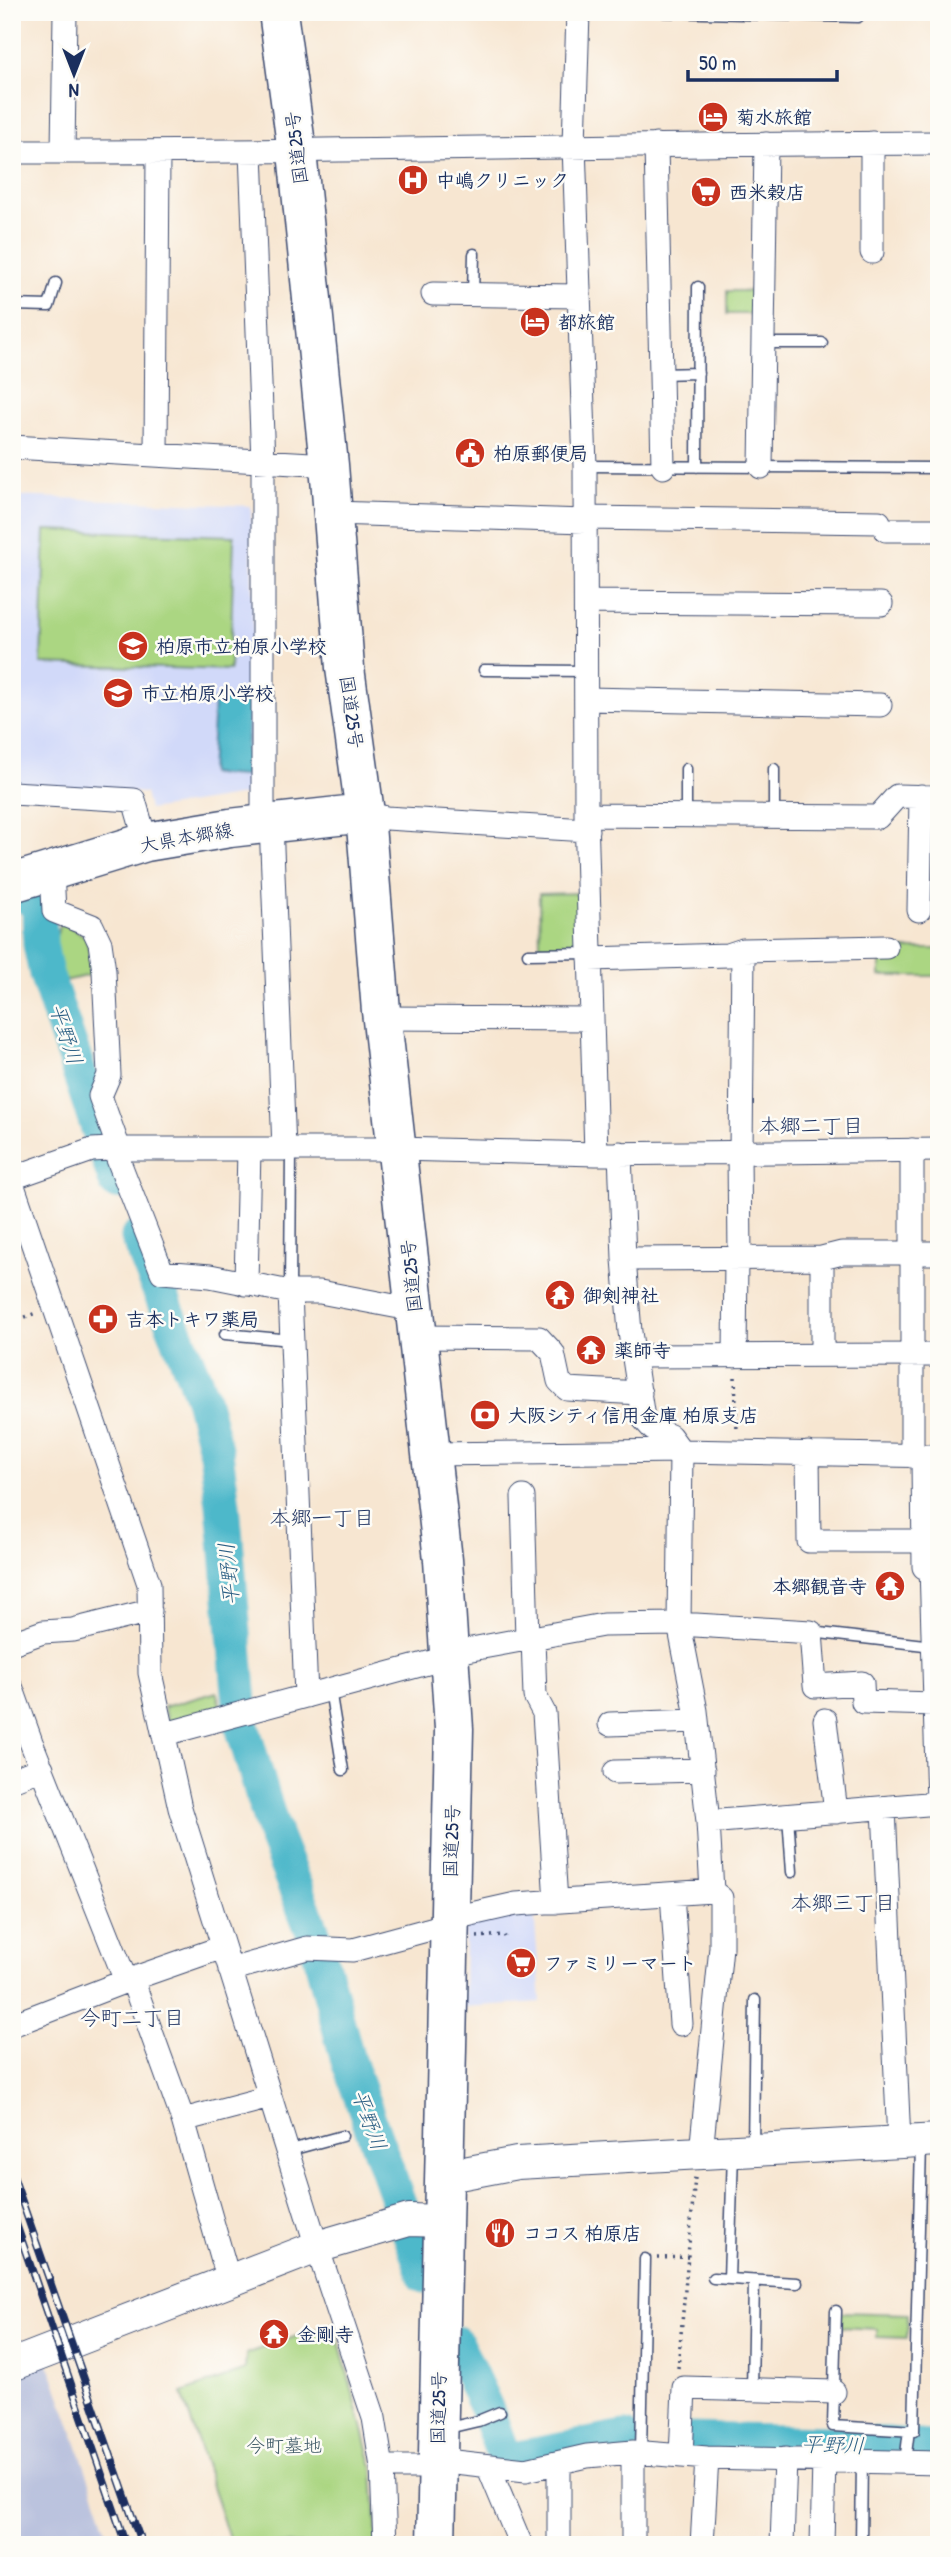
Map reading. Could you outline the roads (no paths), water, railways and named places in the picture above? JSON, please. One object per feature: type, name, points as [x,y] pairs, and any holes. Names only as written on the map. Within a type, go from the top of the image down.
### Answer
[{"type":"highway","name":"国道25号","points":[[285,15],[329,465],[345,668],[365,813],[382,1017],[443,1560],[450,1655],[454,1729],[456,1927],[443,2177],[416,2221],[437,2452],[436,2545]]},
{"type":"highway","name":"大県本郷線","points":[[30,878],[146,842],[267,823],[365,813]]},
{"type":"street","points":[[63,152],[65,12]]},
{"type":"street","points":[[578,12],[574,145],[585,466],[587,822],[596,1154]]},
{"type":"street","points":[[872,143],[872,252]]},
{"type":"street","points":[[12,152],[297,152],[574,145],[939,143]]},
{"type":"street","points":[[761,467],[765,144]]},
{"type":"street","points":[[656,145],[663,467]]},
{"type":"street","points":[[156,455],[158,152]]},
{"type":"street","points":[[251,152],[262,461],[267,823],[288,1149]]},
{"type":"street","points":[[433,294],[579,296]]},
{"type":"street","points":[[12,447],[329,465]]},
{"type":"street","points":[[333,513],[882,526],[939,530]]},
{"type":"street","points":[[586,602],[881,604]]},
{"type":"street","points":[[586,699],[880,705]]},
{"type":"street","points":[[12,793],[134,800],[146,842]]},
{"type":"street","points":[[365,813],[386,818],[587,822],[686,816],[878,817],[897,796],[930,797],[919,910]]},
{"type":"street","points":[[30,878],[54,911],[92,926],[100,943],[104,971],[108,1075],[100,1096],[110,1149],[162,1272],[210,1276],[290,1292],[320,1292],[417,1324],[539,1338],[553,1353],[559,1381],[567,1389],[639,1393]]},
{"type":"street","points":[[590,956],[727,955],[743,950],[886,947]]},
{"type":"street","points":[[735,1356],[743,950]]},
{"type":"street","points":[[382,1017],[592,1019]]},
{"type":"street","points":[[385,2545],[382,2467],[374,2418],[317,2247],[180,1808],[150,1673],[149,1584],[12,1181],[110,1149],[397,1149],[596,1154],[939,1150]]},
{"type":"street","points":[[246,1284],[250,1149]]},
{"type":"street","points":[[709,1822],[939,1803],[933,1646],[935,1567],[924,1567],[925,1456],[912,1354],[912,1150]]},
{"type":"street","points":[[620,1153],[624,1259],[643,1418],[653,1429],[670,1436],[681,1451],[679,1624],[697,1721],[709,1822],[712,1891]]},
{"type":"street","points":[[624,1259],[822,1258],[842,1253],[939,1253]]},
{"type":"street","points":[[822,1258],[822,1355]]},
{"type":"street","points":[[290,1292],[306,1696]]},
{"type":"street","points":[[634,1356],[939,1355]]},
{"type":"street","points":[[431,1454],[681,1451],[925,1456]]},
{"type":"street","points":[[808,1453],[809,1541],[924,1541]]},
{"type":"street","points":[[523,1497],[530,1638],[536,1696],[544,1713],[556,1902]]},
{"type":"street","points":[[12,1643],[43,1632],[74,1630],[150,1611]]},
{"type":"street","points":[[165,1734],[450,1655],[603,1625],[679,1624],[811,1632],[815,1686],[863,1683],[863,1702],[935,1704]]},
{"type":"street","points":[[12,1689],[16,1713],[42,1768],[129,1980],[183,2120],[229,2281]]},
{"type":"street","points":[[825,1720],[836,1812]]},
{"type":"street","points":[[610,1724],[697,1721]]},
{"type":"street","points":[[12,1780],[42,1768]]},
{"type":"street","points":[[615,1772],[702,1770]]},
{"type":"street","points":[[443,2177],[517,2163],[919,2141],[884,1808]]},
{"type":"street","points":[[230,1970],[320,1948],[353,1950],[456,1927],[516,1904],[712,1891],[721,1898],[718,1976],[699,2153]]},
{"type":"street","points":[[672,1894],[681,2024]]},
{"type":"street","points":[[12,2025],[223,1947]]},
{"type":"street","points":[[678,1979],[718,1976]]},
{"type":"street","points":[[183,2120],[270,2097]]},
{"type":"street","points":[[12,2365],[317,2247],[416,2221]]},
{"type":"street","points":[[681,2456],[684,2388],[834,2392]]},
{"type":"street","points":[[382,2467],[437,2452],[488,2466],[526,2470],[587,2456],[637,2452],[707,2458],[906,2458],[939,2463]]},
{"type":"street","points":[[633,2545],[637,2452]]},
{"type":"street","points":[[702,2545],[707,2458]]},
{"type":"street","points":[[782,2545],[785,2459]]},
{"type":"street","points":[[822,2545],[824,2459]]},
{"type":"street","points":[[559,2463],[559,2545]]},
{"type":"street","points":[[488,2466],[521,2545]]},
{"type":"lane","points":[[664,12],[858,17]]},
{"type":"lane","points":[[473,294],[474,254]]},
{"type":"lane","points":[[12,305],[49,306],[56,283]]},
{"type":"lane","points":[[697,467],[698,287]]},
{"type":"lane","points":[[763,343],[822,343]]},
{"type":"lane","points":[[661,374],[698,373]]},
{"type":"lane","points":[[585,466],[939,468]]},
{"type":"lane","points":[[484,670],[586,671]]},
{"type":"lane","points":[[686,769],[686,816]]},
{"type":"lane","points":[[774,769],[774,816]]},
{"type":"lane","points":[[528,954],[590,956]]},
{"type":"lane","points":[[288,1149],[290,1292]]},
{"type":"lane","points":[[225,1334],[292,1340]]},
{"type":"lane","points":[[811,1632],[933,1646]]},
{"type":"lane","points":[[330,1689],[344,1770]]},
{"type":"lane","points":[[788,1816],[792,1872]]},
{"type":"lane","points":[[729,2279],[755,2000]]},
{"type":"lane","points":[[287,2151],[342,2136]]},
{"type":"lane","points":[[836,2311],[833,2426],[909,2434],[914,2431],[919,2141]]},
{"type":"lane","points":[[637,2452],[645,2259]]},
{"type":"lane","points":[[713,2278],[797,2283]]},
{"type":"lane","points":[[752,2390],[754,2281]]},
{"type":"lane","points":[[437,2452],[478,2421],[500,2412]]},
{"type":"lane","points":[[906,2458],[909,2434]]},
{"type":"lane","points":[[861,2545],[862,2460]]},
{"type":"water","points":[[214,700],[249,702],[245,776],[210,774]]},
{"type":"waterway","name":"平野川","points":[[12,885],[39,906],[40,944],[46,974],[116,1182]]},
{"type":"waterway","name":"平野川","points":[[138,1237],[201,1395],[216,1453],[242,1726],[274,1834],[316,1940],[348,2061],[425,2276]]},
{"type":"waterway","name":"平野川","points":[[456,2343],[486,2408],[502,2452],[513,2459],[625,2438]]},
{"type":"waterway","name":"平野川","points":[[686,2440],[887,2444],[939,2449]]},
{"type":"railway","points":[[12,2173],[142,2545]]},
{"type":"railway","points":[[12,2212],[126,2545]]},
{"type":"place","name":"菊水旅館","points":[[713,117]]},
{"type":"place","name":"中嶋クリニック","points":[[413,180]]},
{"type":"place","name":"西米穀店","points":[[706,192]]},
{"type":"place","name":"都旅館","points":[[535,322]]},
{"type":"place","name":"柏原郵便局","points":[[470,453]]},
{"type":"place","name":"柏原市立柏原小学校","points":[[133,646]]},
{"type":"place","name":"市立柏原小学校","points":[[118,693]]},
{"type":"place","name":"御剣神社","points":[[560,1295]]},
{"type":"place","name":"吉本トキワ薬局","points":[[103,1319]]},
{"type":"place","name":"薬師寺","points":[[591,1350]]},
{"type":"place","name":"大阪シティ信用金庫 柏原支店","points":[[485,1415]]},
{"type":"place","name":"本郷観音寺","points":[[890,1586]]},
{"type":"place","name":"ファミリーマート","points":[[521,1963]]},
{"type":"place","name":"ココス 柏原店","points":[[500,2233]]},
{"type":"place","name":"金剛寺","points":[[274,2334]]},
{"type":"district","name":"本郷二丁目","points":[[811,1126]]},
{"type":"district","name":"本郷一丁目","points":[[322,1518]]},
{"type":"district","name":"本郷三丁目","points":[[843,1903]]},
{"type":"district","name":"今町二丁目","points":[[132,2018]]},
{"type":"park label","name":"今町墓地","points":[[284,2445]]}]
